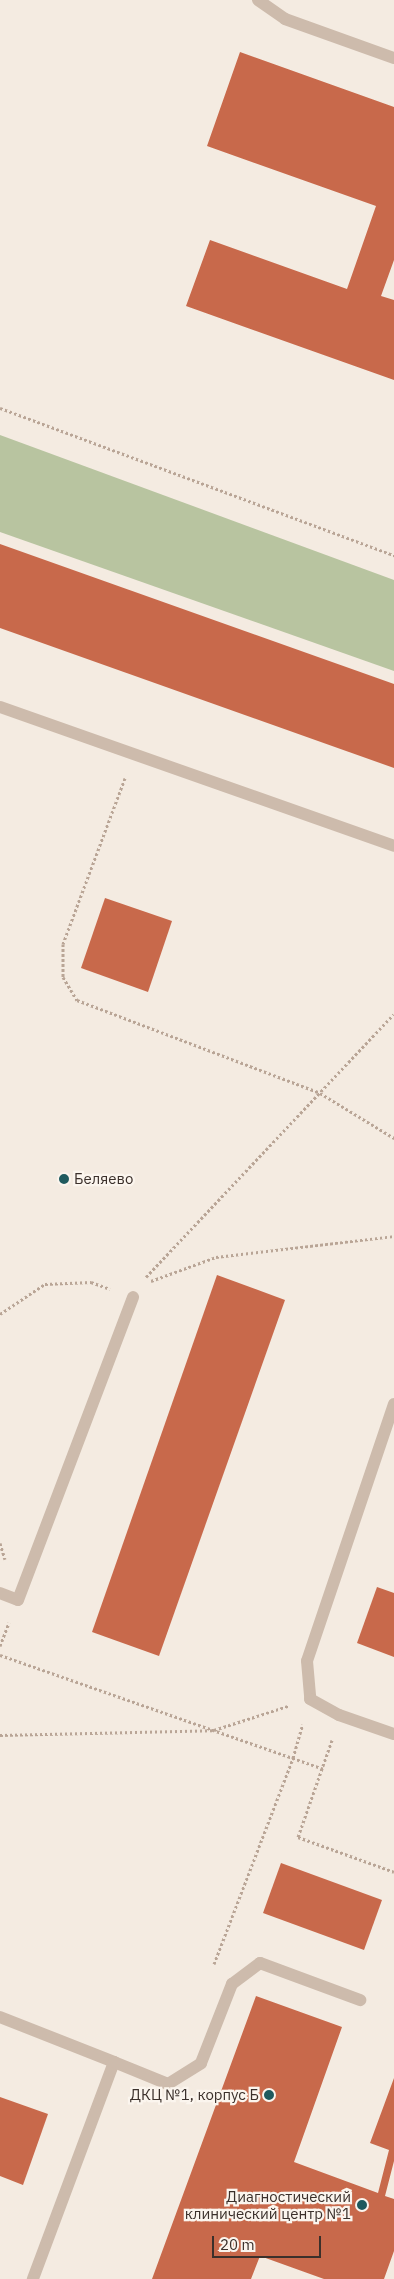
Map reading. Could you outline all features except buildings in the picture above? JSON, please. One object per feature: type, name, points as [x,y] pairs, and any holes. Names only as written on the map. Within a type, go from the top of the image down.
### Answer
[{"type":"lane","points":[[258,0],[284,18],[394,58]]},
{"type":"lane","points":[[0,707],[394,846]]},
{"type":"lane","points":[[0,1593],[18,1600],[133,1297]]},
{"type":"lane","points":[[394,1404],[307,1661],[310,1699],[339,1715],[394,1734]]},
{"type":"lane","points":[[0,2017],[168,2084],[201,2063],[232,1984],[260,1963],[360,2000]]},
{"type":"lane","points":[[33,2279],[114,2062]]},
{"type":"path","points":[[0,408],[394,555]]},
{"type":"path","points":[[134,754],[64,944],[63,977],[77,1000],[320,1093],[394,1138]]},
{"type":"path","points":[[139,1286],[394,1014]]},
{"type":"path","points":[[147,1282],[216,1257],[394,1236]]},
{"type":"path","points":[[0,1314],[45,1284],[91,1282],[133,1297]]},
{"type":"path","points":[[0,1655],[323,1769]]},
{"type":"path","points":[[0,1735],[214,1730],[310,1699]]},
{"type":"path","points":[[211,1972],[293,1758],[310,1699]]},
{"type":"path","points":[[339,1715],[323,1769],[298,1836],[394,1872]]},
{"type":"green space","points":[[0,435],[394,580],[394,671],[0,532]]},
{"type":"place","name":"Беляево","points":[[64,1179]]},
{"type":"place","name":"ДКЦ №1, корпус Б","points":[[269,2095]]},
{"type":"place","name":"Диагностический клинический центр №1","points":[[362,2205]]}]
